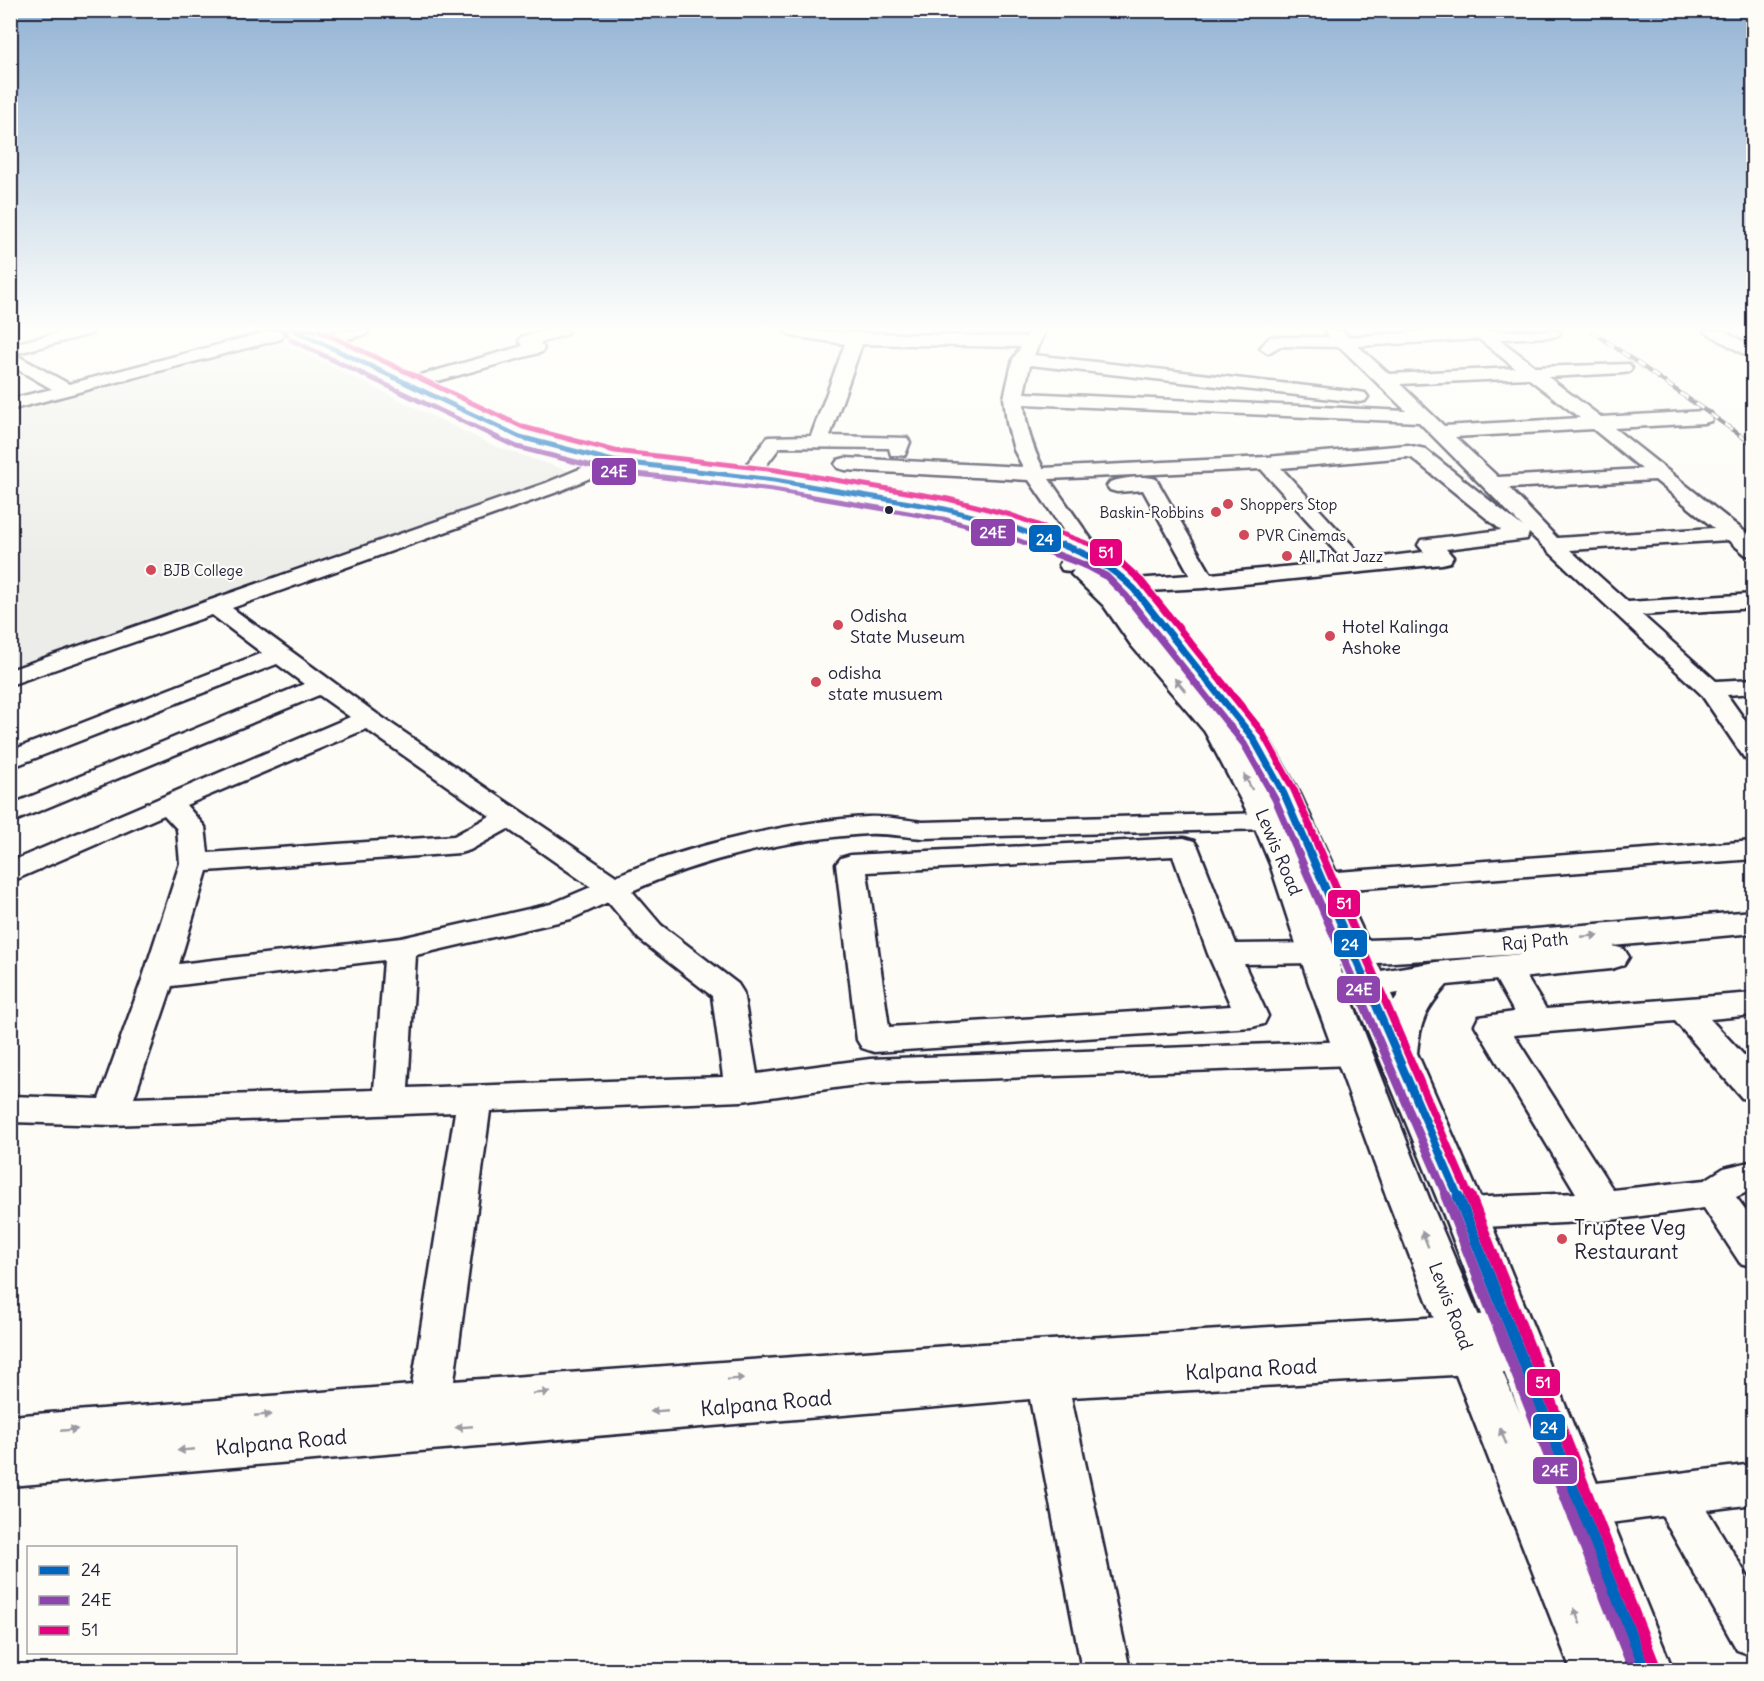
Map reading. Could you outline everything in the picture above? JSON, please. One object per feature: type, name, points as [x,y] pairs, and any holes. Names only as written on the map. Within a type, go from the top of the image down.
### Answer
[{"type":"main road","name":"Lewis Road","points":[[430,409],[462,426],[524,450],[809,497],[958,527],[1046,555],[1112,568],[1129,585],[1253,738],[1284,794],[1369,986],[1465,1213],[1492,1343],[1599,1671]]},
{"type":"main road","name":"Lewis Road","points":[[459,409],[520,437],[604,465],[747,477],[945,509],[1008,525],[1081,561],[1141,639],[1218,729],[1247,779],[1287,864],[1353,1053],[1492,1343],[1580,1506],[1645,1671]]},
{"type":"main road","points":[[1329,897],[1395,941],[1432,962],[1416,996],[1403,1016],[1397,1054]]},
{"type":"main road","name":"Raj Path","points":[[1322,968],[1369,986],[1432,962],[1754,922]]},
{"type":"main road","name":"Raj Path","points":[[1322,968],[1353,953],[1505,967],[1754,944]]},
{"type":"street","points":[[819,441],[830,409]]},
{"type":"street","points":[[1013,409],[1014,426],[1081,561]]},
{"type":"street","points":[[1238,409],[1422,417]]},
{"type":"street","points":[[1414,409],[1493,483],[1552,545],[1710,689],[1752,749]]},
{"type":"street","points":[[1579,409],[1754,550]]},
{"type":"street","points":[[1439,432],[1704,417]]},
{"type":"street","points":[[747,477],[775,441],[900,442],[898,451]]},
{"type":"street","points":[[845,464],[1036,474],[1266,463],[1407,451],[1418,453],[1519,534],[1429,544],[1442,557],[1204,581],[1129,585]]},
{"type":"street","points":[[1266,463],[1360,566]]},
{"type":"street","points":[[10,678],[553,487],[604,465]]},
{"type":"street","points":[[1493,483],[1657,474]]},
{"type":"street","points":[[1049,493],[1149,483],[1204,581]]},
{"type":"street","points":[[1552,545],[1732,533]]},
{"type":"street","points":[[1623,609],[1754,601]]},
{"type":"street","points":[[213,605],[278,655],[613,888],[650,932],[727,992],[742,1089]]},
{"type":"street","points":[[10,760],[278,655]]},
{"type":"street","points":[[10,815],[322,685]]},
{"type":"street","points":[[1710,689],[1754,686]]},
{"type":"street","points":[[10,873],[368,718]]},
{"type":"street","points":[[112,1112],[159,977],[195,863],[191,827],[168,803]]},
{"type":"street","points":[[195,863],[460,844],[509,817]]},
{"type":"street","points":[[159,977],[401,948],[560,912],[645,874],[718,852],[790,836],[870,825],[923,830],[1268,821]]},
{"type":"street","points":[[1184,847],[1224,954],[1252,1016],[874,1040],[851,864],[1184,847]]},
{"type":"street","points":[[1329,897],[1754,850]]},
{"type":"street","points":[[390,1102],[401,948]]},
{"type":"street","points":[[1224,954],[1322,968]]},
{"type":"street","points":[[1505,967],[1536,1021]]},
{"type":"street","points":[[1603,1206],[1491,1025],[1754,1004]]},
{"type":"street","points":[[1684,1011],[1754,1089]]},
{"type":"street","points":[[10,1109],[112,1112],[742,1089],[870,1071],[1353,1053]]},
{"type":"street","points":[[429,1401],[474,1099]]},
{"type":"street","points":[[1465,1213],[1603,1206],[1713,1193],[1737,1178],[1754,1175]]},
{"type":"street","points":[[1713,1193],[1754,1252]]},
{"type":"street","name":"Kalpana Road","points":[[10,1466],[1492,1343]]},
{"type":"street","name":"Kalpana Road","points":[[10,1435],[429,1401],[1044,1357],[1492,1343]]},
{"type":"street","points":[[1047,1380],[1106,1671]]},
{"type":"street","points":[[1580,1506],[1754,1484]]},
{"type":"street","points":[[1674,1495],[1754,1633]]},
{"type":"shaded area","name":"BJB College","points":[[419,409],[492,445],[572,472],[11,669],[11,410]]},
{"type":"railway","points":[[1703,409],[1754,445]]},
{"type":"transit line","name":"24E","points":[[438,409],[517,447],[612,471],[773,490],[943,519],[1004,535],[1087,566],[1106,576],[1126,596],[1244,744],[1275,799],[1455,1217],[1634,1670]]},
{"type":"transit line","name":"24","points":[[462,409],[520,437],[613,461],[774,480],[945,509],[1007,525],[1092,556],[1112,568],[1134,589],[1253,738],[1284,794],[1369,986],[1465,1213],[1645,1670]]},
{"type":"transit line","name":"51","points":[[486,409],[523,427],[615,451],[776,470],[948,499],[1011,515],[1097,547],[1118,560],[1141,581],[1262,732],[1294,790],[1379,982],[1475,1209],[1655,1666]]},
{"type":"place","name":"Shoppers Stop","points":[[1228,504]]},
{"type":"place","name":"Baskin-Robbins","points":[[1216,512]]},
{"type":"place","name":"PVR Cinemas","points":[[1244,535]]},
{"type":"place","name":"All That Jazz","points":[[1287,556]]},
{"type":"place","name":"BJB College","points":[[151,570]]},
{"type":"place","name":"Odisha State Museum","points":[[838,625]]},
{"type":"place","name":"Hotel Kalinga Ashoke","points":[[1330,636]]},
{"type":"place","name":"odisha state musuem","points":[[816,682]]},
{"type":"place","name":"Truptee Veg Restaurant","points":[[1562,1239]]}]
